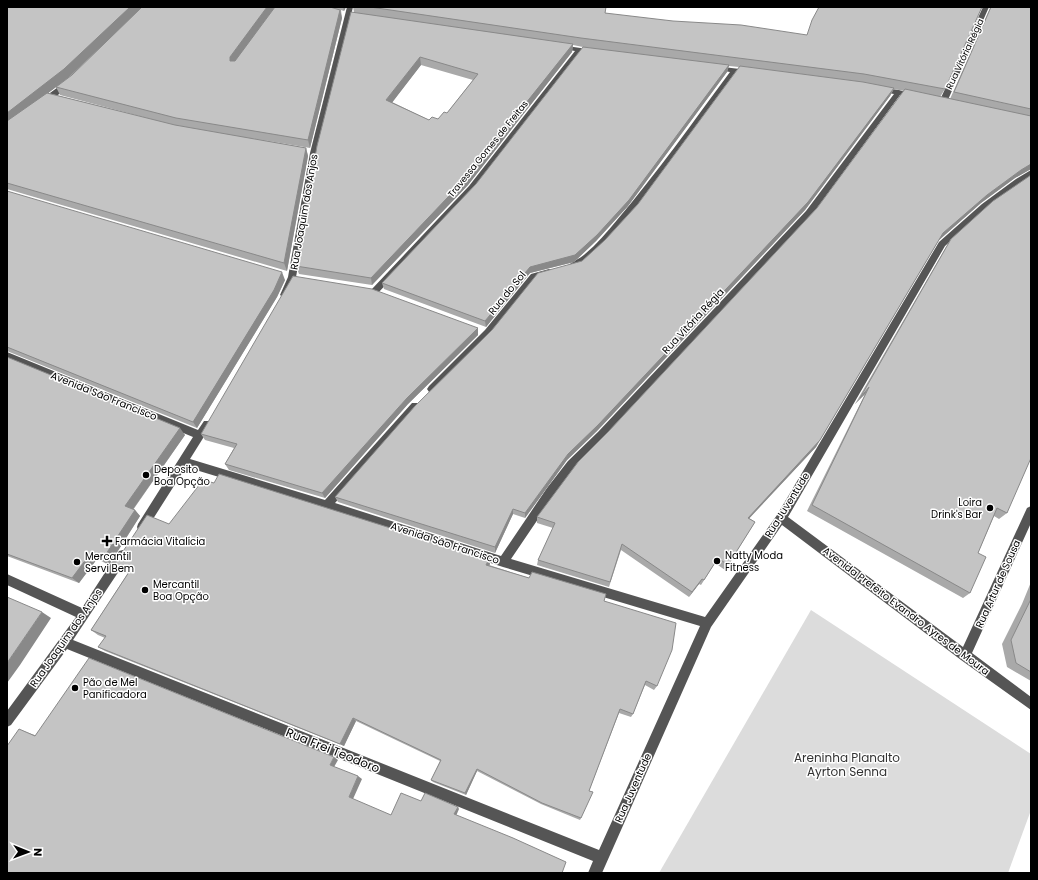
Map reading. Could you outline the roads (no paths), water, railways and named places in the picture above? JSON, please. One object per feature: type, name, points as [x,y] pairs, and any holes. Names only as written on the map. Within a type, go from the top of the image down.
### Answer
[{"type":"street","name":"Rua Vitória Régia","points":[[943,102],[986,7]]},
{"type":"street","name":"Rua Joaquim dos Anjos","points":[[278,306],[292,276],[310,153],[347,13]]},
{"type":"street","points":[[550,46],[602,53]]},
{"type":"street","name":"Travessa Gomes de Freitas","points":[[374,292],[472,188],[580,50]]},
{"type":"street","points":[[706,67],[758,73]]},
{"type":"street","name":"Rua do Sol","points":[[327,505],[412,408],[484,332],[534,276],[578,265],[632,209],[735,70]]},
{"type":"street","points":[[34,109],[54,98],[73,80]]},
{"type":"street","points":[[868,88],[899,92],[921,97]]},
{"type":"street","name":"Rua Vitória Régia","points":[[503,562],[551,491],[572,464],[602,435],[809,213],[899,92]]},
{"type":"street","name":"Rua Juventude","points":[[595,873],[707,623],[781,518],[942,244],[971,216],[1005,189],[1031,173]]},
{"type":"street","name":"Avenida São Francisco","points":[[7,356],[200,435]]},
{"type":"street","points":[[136,535],[213,415]]},
{"type":"street","name":"Avenida São Francisco","points":[[184,462],[327,505],[503,562],[707,623]]},
{"type":"street","name":"Rua Artur de Sousa","points":[[965,656],[1031,511]]},
{"type":"street","name":"Avenida Prefeito Evandro Ayres de Moura","points":[[781,518],[1031,704]]},
{"type":"street","name":"Rua Joaquim dos Anjos","points":[[7,721],[84,615],[127,549]]},
{"type":"street","points":[[7,579],[84,615]]},
{"type":"street","name":"Rua Frei Teodoro","points":[[64,642],[602,858]]},
{"type":"place","name":"Deposito Boa Opção","points":[[146,475]]},
{"type":"place","name":"Loira Drink's Bar","points":[[990,508]]},
{"type":"place","name":"Farmácia Vitalícia","points":[[107,541]]},
{"type":"place","name":"Natty Moda Fitness","points":[[717,561]]},
{"type":"place","name":"Mercantil Servi Bem","points":[[77,562]]},
{"type":"place","name":"Mercantil Boa Opção","points":[[145,590]]},
{"type":"place","name":"Pão de Mel Panificadora","points":[[75,688]]},
{"type":"park label","name":"Areninha Planalto Ayrton Senna","points":[[847,764]]}]
